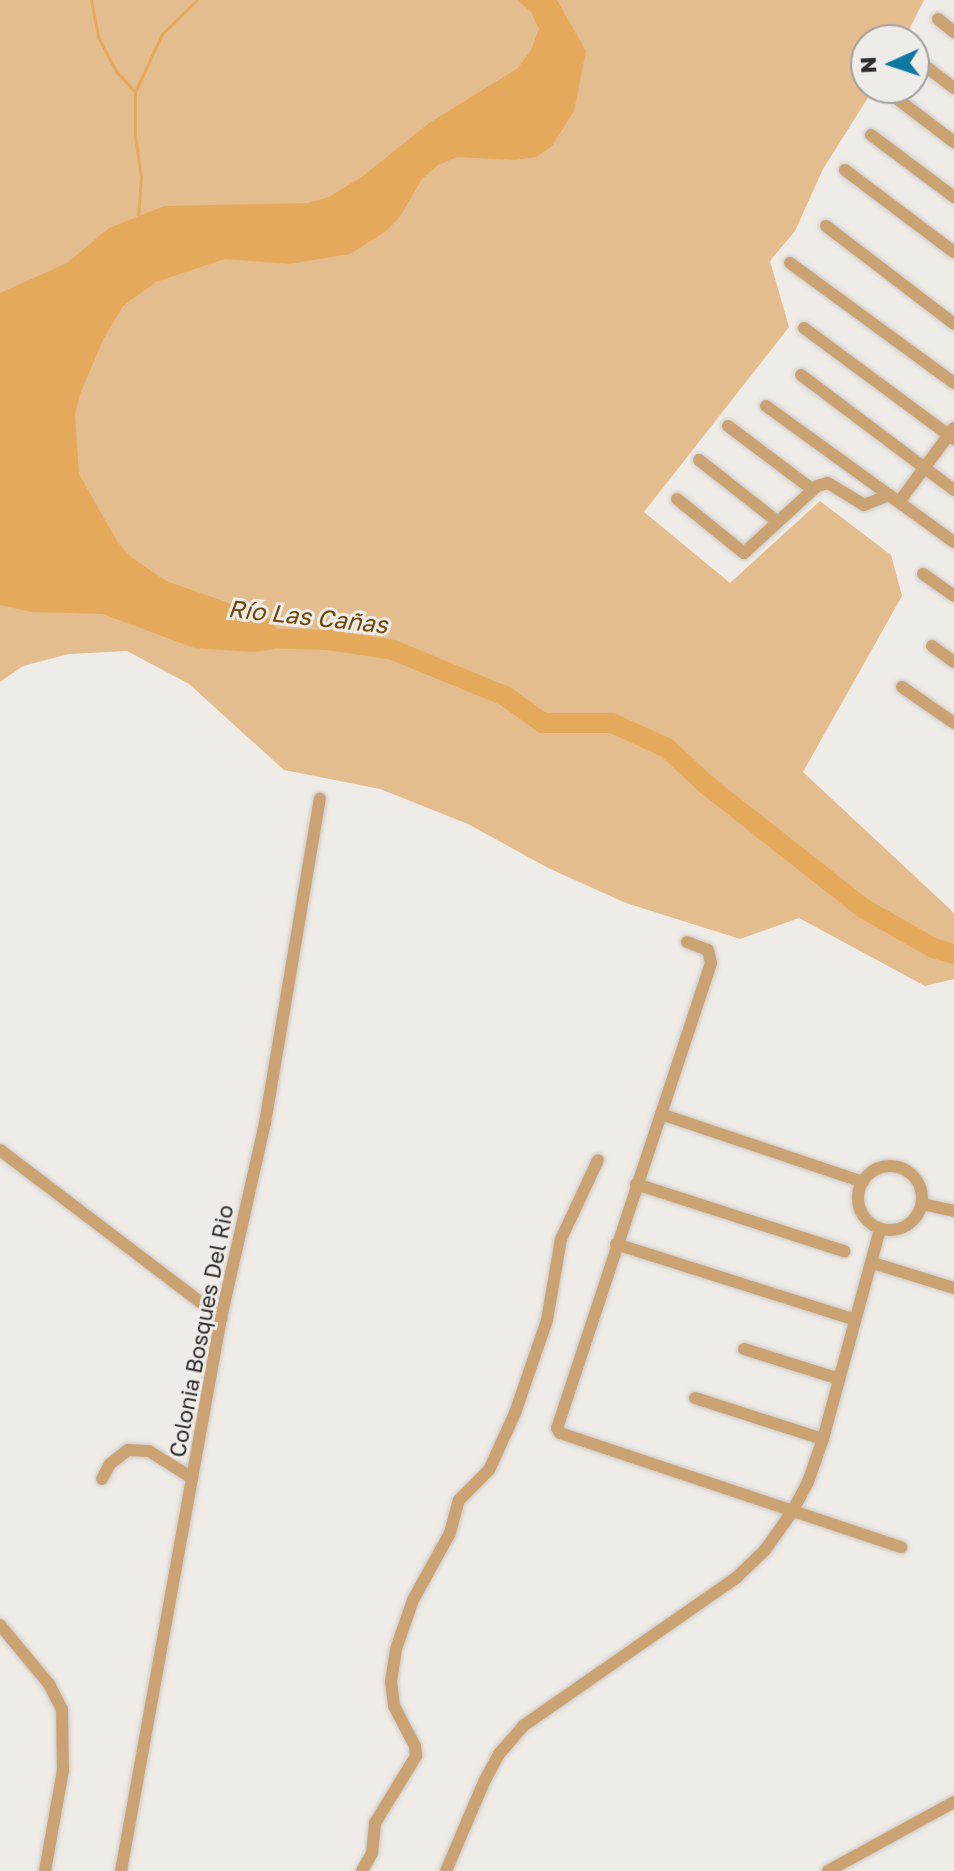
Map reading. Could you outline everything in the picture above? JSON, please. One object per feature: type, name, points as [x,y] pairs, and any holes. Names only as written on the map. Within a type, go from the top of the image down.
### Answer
[{"type":"street","points":[[938,19],[954,32]]},
{"type":"street","points":[[930,70],[954,88]]},
{"type":"street","points":[[904,104],[954,142]]},
{"type":"street","points":[[871,135],[954,197]]},
{"type":"street","points":[[845,170],[954,252]]},
{"type":"street","points":[[826,226],[954,324]]},
{"type":"street","points":[[790,263],[954,383]]},
{"type":"street","points":[[677,499],[744,553],[813,490],[828,483],[864,505],[894,498],[952,434],[804,328]]},
{"type":"street","points":[[801,375],[954,490]]},
{"type":"street","points":[[766,406],[954,542]]},
{"type":"street","points":[[728,426],[813,490]]},
{"type":"street","points":[[699,460],[778,522]]},
{"type":"street","points":[[923,574],[954,596]]},
{"type":"street","points":[[932,646],[954,662]]},
{"type":"street","points":[[902,687],[954,723]]},
{"type":"street","name":"Colonia Bosques Del Rio","points":[[121,1871],[221,1318],[265,1123],[320,799]]},
{"type":"street","points":[[687,942],[708,950],[711,963],[557,1428],[560,1433],[901,1547]]},
{"type":"street","points":[[661,1114],[863,1182]]},
{"type":"street","points":[[0,1150],[221,1318]]},
{"type":"street","points":[[362,1871],[372,1853],[375,1823],[416,1756],[415,1746],[394,1706],[391,1681],[396,1649],[413,1600],[450,1533],[459,1500],[489,1470],[515,1413],[547,1320],[561,1239],[598,1160]]},
{"type":"street","points":[[879,1168],[901,1168],[918,1182],[922,1204],[911,1223],[891,1231],[880,1229],[860,1210],[859,1191],[863,1182],[879,1168]]},
{"type":"street","points":[[636,1184],[844,1251]]},
{"type":"street","points":[[922,1204],[954,1211]]},
{"type":"street","points":[[446,1871],[484,1782],[499,1754],[523,1726],[737,1577],[765,1550],[792,1512],[808,1482],[823,1439],[880,1229]]},
{"type":"street","points":[[616,1244],[855,1320]]},
{"type":"street","points":[[873,1263],[954,1288]]},
{"type":"street","points":[[744,1349],[839,1379]]},
{"type":"street","points":[[695,1398],[823,1439]]},
{"type":"street","points":[[102,1479],[110,1464],[128,1450],[149,1451],[192,1478]]},
{"type":"street","points":[[0,1625],[49,1684],[62,1709],[63,1770],[45,1871]]},
{"type":"street","points":[[828,1871],[954,1802]]},
{"type":"shaded area","points":[[0,0],[924,0],[912,24],[850,24],[850,104],[864,104],[823,169],[795,231],[770,261],[789,327],[644,512],[730,583],[820,501],[891,555],[902,596],[803,772],[954,914],[954,979],[925,986],[799,918],[740,939],[626,903],[548,868],[468,824],[380,789],[284,770],[189,684],[127,651],[69,654],[23,666],[0,682]]},
{"type":"shaded area","points":[[517,0],[557,0],[586,51],[574,111],[552,146],[536,157],[515,160],[457,157],[438,165],[422,179],[399,218],[385,232],[350,254],[290,264],[225,259],[156,282],[123,306],[103,340],[80,394],[75,414],[79,474],[118,543],[132,558],[166,581],[266,616],[279,631],[274,649],[254,652],[194,648],[103,614],[32,612],[0,605],[0,293],[67,263],[109,228],[164,206],[308,203],[329,197],[363,176],[429,123],[518,68],[531,50],[539,29],[531,12]]},
{"type":"waterway","points":[[91,0],[98,37],[117,72],[135,92]]},
{"type":"waterway","points":[[138,217],[141,177],[135,135],[135,92],[162,34],[197,0]]},
{"type":"waterway","name":"Río Las Cañas","points":[[251,638],[328,640],[393,650],[505,696],[543,723],[612,723],[667,748],[708,786],[863,908],[933,948],[954,954]]}]
